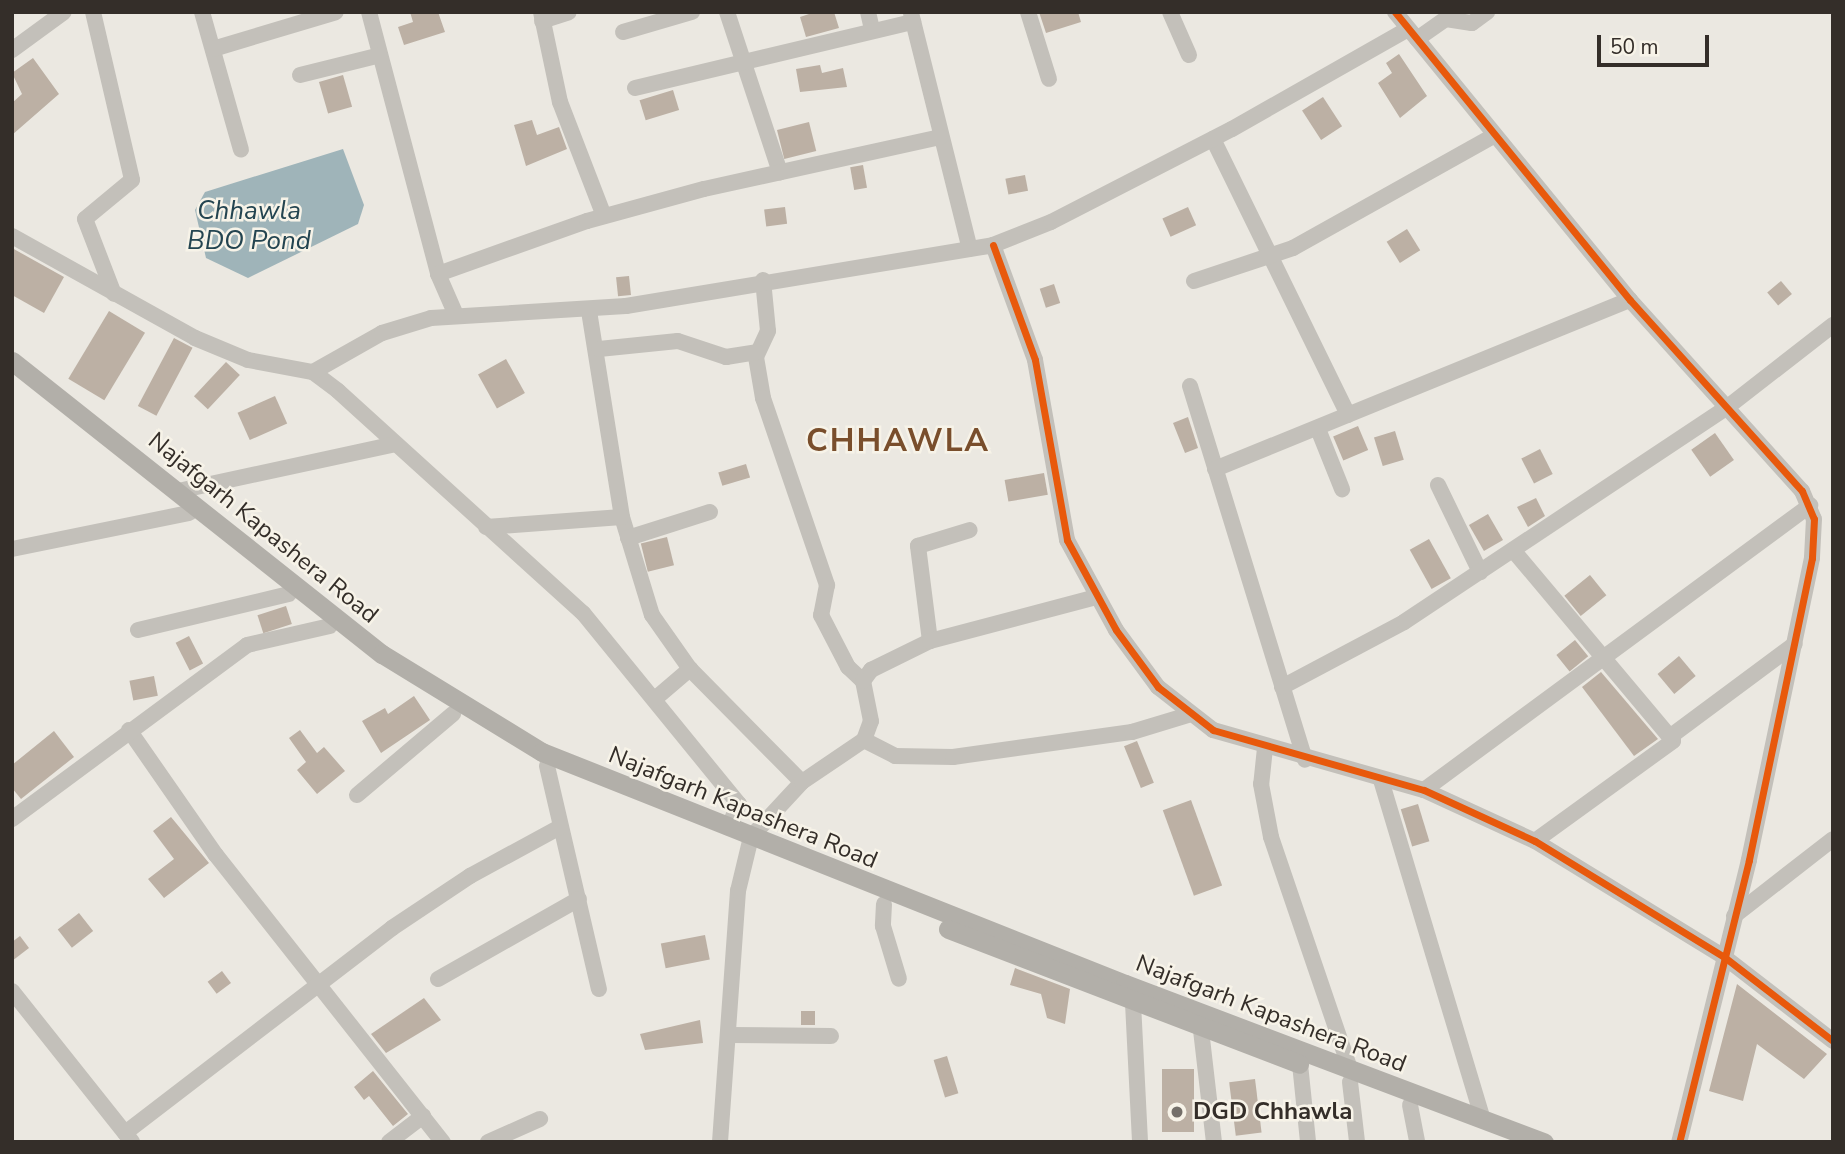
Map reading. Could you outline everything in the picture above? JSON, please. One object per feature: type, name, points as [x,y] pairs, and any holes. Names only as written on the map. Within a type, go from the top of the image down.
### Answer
[{"type":"main road","name":"Najafgarh Kapashera Road","points":[[12,361],[382,654],[456,704],[542,752],[728,828],[749,843],[1350,1075],[1544,1142]]},
{"type":"main road","points":[[12,374],[330,626],[453,714],[547,766],[749,843],[884,904],[1200,1030],[1300,1064],[1350,1075],[1410,1105],[1510,1142]]},
{"type":"street","points":[[12,50],[64,12]]},
{"type":"street","points":[[93,12],[132,180],[85,219],[114,294]]},
{"type":"street","points":[[202,12],[241,150]]},
{"type":"street","points":[[213,49],[336,12]]},
{"type":"street","points":[[369,12],[438,274],[456,315]]},
{"type":"street","points":[[569,12],[541,16],[564,115],[604,216]]},
{"type":"street","points":[[623,32],[692,12]]},
{"type":"street","points":[[727,12],[780,172]]},
{"type":"street","points":[[867,12],[872,30]]},
{"type":"street","points":[[1028,12],[1049,79]]},
{"type":"street","points":[[1170,12],[1189,55]]},
{"type":"street","points":[[1395,12],[1630,300],[1810,505],[1814,537],[1795,643],[1734,916],[1679,1142]]},
{"type":"street","points":[[313,372],[382,333],[456,315],[589,311],[764,280],[993,245],[1051,222],[1413,34],[1446,19],[1472,23],[1487,12]]},
{"type":"street","points":[[635,88],[872,30],[912,17],[970,249]]},
{"type":"street","points":[[300,75],[380,55]]},
{"type":"street","points":[[1194,281],[1274,256],[1495,135]]},
{"type":"street","points":[[438,274],[604,216],[780,172],[940,137]]},
{"type":"street","points":[[1213,139],[1274,256],[1348,415]]},
{"type":"street","points":[[12,236],[114,294],[231,353],[313,372],[560,590],[656,698],[739,804],[728,828]]},
{"type":"street","points":[[993,245],[1035,360],[1059,513],[1096,597],[1137,661],[1188,715],[1265,748],[1423,790],[1535,841],[1723,956],[1833,1041]]},
{"type":"street","points":[[720,1142],[730,1035],[738,891],[749,843],[802,782],[864,740],[871,721],[863,681],[848,667],[821,615],[827,585],[770,424],[757,373],[758,352],[768,331],[764,280]]},
{"type":"street","points":[[1215,469],[1630,300]]},
{"type":"street","points":[[589,311],[599,349],[622,517],[652,615],[690,669],[802,782]]},
{"type":"street","points":[[1282,687],[1372,642],[1480,572],[1725,409],[1833,325]]},
{"type":"street","points":[[599,349],[678,341],[726,357],[758,352]]},
{"type":"street","points":[[1190,386],[1306,760]]},
{"type":"street","points":[[1318,429],[1342,489]]},
{"type":"street","points":[[178,491],[395,444]]},
{"type":"street","points":[[1437,485],[1480,572]]},
{"type":"street","points":[[1423,790],[1608,657],[1810,505]]},
{"type":"street","points":[[628,538],[710,512]]},
{"type":"street","points":[[12,549],[189,513]]},
{"type":"street","points":[[486,527],[622,517]]},
{"type":"street","points":[[930,641],[918,546],[970,530]]},
{"type":"street","points":[[1513,550],[1608,657],[1671,736],[1672,744],[1535,841]]},
{"type":"street","points":[[138,630],[289,594]]},
{"type":"street","points":[[863,681],[871,670],[930,641],[1096,597]]},
{"type":"street","points":[[12,819],[247,645],[330,626]]},
{"type":"street","points":[[1671,736],[1795,643]]},
{"type":"street","points":[[656,698],[690,669]]},
{"type":"street","points":[[357,794],[453,714]]},
{"type":"street","points":[[864,740],[895,756],[953,757],[1132,732],[1188,715]]},
{"type":"street","points":[[129,730],[315,982],[443,1142]]},
{"type":"street","points":[[1265,748],[1261,784],[1271,837],[1350,1075],[1357,1142]]},
{"type":"street","points":[[547,766],[599,989]]},
{"type":"street","points":[[1381,780],[1483,1119]]},
{"type":"street","points":[[12,991],[129,1137],[315,982],[470,876],[560,827]]},
{"type":"street","points":[[1734,916],[1829,848]]},
{"type":"street","points":[[438,979],[579,899]]},
{"type":"street","points":[[884,904],[883,926],[899,979]]},
{"type":"street","points":[[1133,1003],[1140,1142]]},
{"type":"street","points":[[1200,1030],[1214,1142]]},
{"type":"street","points":[[730,1035],[831,1037]]},
{"type":"street","points":[[1300,1064],[1308,1142]]},
{"type":"street","points":[[1410,1105],[1417,1142]]},
{"type":"street","points":[[389,1142],[423,1116]]},
{"type":"street","points":[[488,1142],[540,1119]]},
{"type":"water","name":"Chhawla BDO Pond","points":[[343,149],[364,205],[358,224],[248,278],[206,258],[195,210],[205,192]]},
{"type":"building","points":[[410,12],[438,12],[445,32],[404,45],[398,27],[413,22]]},
{"type":"building","points":[[815,12],[834,12],[839,28],[806,37],[800,17]]},
{"type":"building","points":[[1039,12],[1078,12],[1081,22],[1046,33]]},
{"type":"building","points":[[1399,54],[1427,96],[1400,118],[1378,83],[1392,73],[1386,63]]},
{"type":"building","points":[[33,58],[59,94],[12,135],[12,103],[22,94],[12,73]]},
{"type":"building","points":[[820,65],[822,73],[843,68],[847,87],[800,92],[796,69]]},
{"type":"building","points":[[343,75],[352,107],[328,114],[319,82]]},
{"type":"building","points":[[673,90],[679,110],[646,120],[640,100]]},
{"type":"building","points":[[1323,97],[1342,126],[1321,140],[1302,111]]},
{"type":"building","points":[[532,120],[537,135],[559,127],[567,149],[526,166],[514,125]]},
{"type":"building","points":[[809,122],[816,151],[784,159],[777,130]]},
{"type":"building","points":[[863,165],[867,188],[854,190],[850,167]]},
{"type":"building","points":[[1025,175],[1028,191],[1008,195],[1005,179]]},
{"type":"building","points":[[785,207],[787,224],[766,226],[764,210]]},
{"type":"building","points":[[1188,207],[1196,225],[1171,237],[1162,218]]},
{"type":"building","points":[[1407,229],[1420,250],[1400,263],[1387,242]]},
{"type":"building","points":[[12,248],[64,277],[44,313],[12,295]]},
{"type":"building","points":[[629,276],[631,295],[618,296],[616,277]]},
{"type":"building","points":[[1781,281],[1792,294],[1778,306],[1767,293]]},
{"type":"building","points":[[1054,284],[1060,303],[1046,308],[1040,289]]},
{"type":"building","points":[[109,311],[145,333],[104,400],[68,379]]},
{"type":"building","points":[[174,338],[193,348],[156,416],[138,406]]},
{"type":"building","points":[[506,359],[525,393],[497,409],[478,375]]},
{"type":"building","points":[[226,362],[240,375],[208,409],[194,396]]},
{"type":"building","points":[[275,396],[287,423],[250,440],[238,413]]},
{"type":"building","points":[[1188,417],[1198,448],[1185,453],[1173,423]]},
{"type":"building","points":[[1358,426],[1368,450],[1343,460],[1333,437]]},
{"type":"building","points":[[1395,431],[1404,460],[1383,466],[1374,437]]},
{"type":"building","points":[[1715,433],[1734,460],[1710,477],[1691,450]]},
{"type":"building","points":[[1540,449],[1553,474],[1534,483],[1521,459]]},
{"type":"building","points":[[746,464],[750,477],[722,486],[718,472]]},
{"type":"building","points":[[1044,473],[1048,495],[1008,502],[1005,480]]},
{"type":"building","points":[[1536,498],[1545,516],[1528,527],[1517,507]]},
{"type":"building","points":[[1488,514],[1503,540],[1484,551],[1469,525]]},
{"type":"building","points":[[667,537],[674,565],[648,572],[641,544]]},
{"type":"building","points":[[1429,539],[1451,578],[1432,589],[1410,550]]},
{"type":"building","points":[[1590,575],[1606,595],[1581,616],[1564,596]]},
{"type":"building","points":[[286,606],[292,624],[263,633],[257,615]]},
{"type":"building","points":[[189,636],[203,664],[190,670],[176,643]]},
{"type":"building","points":[[1575,640],[1588,656],[1570,671],[1556,655]]},
{"type":"building","points":[[1679,656],[1696,676],[1674,694],[1658,674]]},
{"type":"building","points":[[1601,672],[1658,739],[1634,756],[1582,687]]},
{"type":"building","points":[[154,676],[158,696],[133,700],[129,681]]},
{"type":"building","points":[[414,696],[430,720],[381,753],[362,721],[385,708],[388,714]]},
{"type":"building","points":[[300,730],[317,753],[324,747],[345,771],[317,794],[297,770],[306,762],[289,738]]},
{"type":"building","points":[[54,731],[74,757],[21,799],[12,788],[12,765]]},
{"type":"building","points":[[1137,741],[1154,783],[1141,788],[1124,746]]},
{"type":"building","points":[[1191,800],[1222,886],[1194,896],[1163,810]]},
{"type":"building","points":[[1418,804],[1429,841],[1412,847],[1401,809]]},
{"type":"building","points":[[171,817],[209,863],[164,898],[148,879],[174,859],[153,831]]},
{"type":"building","points":[[79,913],[93,931],[72,948],[58,930]]},
{"type":"building","points":[[705,935],[710,960],[666,968],[661,944]]},
{"type":"building","points":[[20,936],[29,948],[12,961],[12,942]]},
{"type":"building","points":[[1015,968],[1070,989],[1065,1024],[1047,1018],[1041,994],[1010,985]]},
{"type":"building","points":[[222,971],[231,983],[217,994],[208,982]]},
{"type":"building","points":[[1737,984],[1827,1054],[1804,1079],[1757,1044],[1743,1101],[1709,1091]]},
{"type":"building","points":[[424,998],[441,1020],[386,1053],[371,1034]]},
{"type":"building","points":[[801,1011],[815,1011],[815,1025],[801,1025]]},
{"type":"building","points":[[700,1020],[703,1043],[645,1050],[640,1034]]},
{"type":"building","points":[[947,1056],[958,1093],[945,1097],[934,1060]]},
{"type":"building","points":[[1162,1069],[1194,1069],[1194,1132],[1162,1132]]},
{"type":"building","points":[[373,1071],[408,1114],[393,1126],[369,1096],[364,1100],[354,1087]]},
{"type":"building","points":[[1255,1079],[1262,1133],[1236,1136],[1229,1082]]},
{"type":"cycle path","points":[[1395,12],[1630,300],[1802,491],[1814,519],[1812,558],[1749,860],[1679,1142]]},
{"type":"cycle path","points":[[993,245],[1035,360],[1067,540],[1116,630],[1158,687],[1213,730],[1424,790],[1535,841],[1723,956],[1833,1041]]},
{"type":"place","name":"DGD Chhawla","points":[[1177,1112]]},
{"type":"district","name":"CHHAWLA","points":[[898,441]]}]
